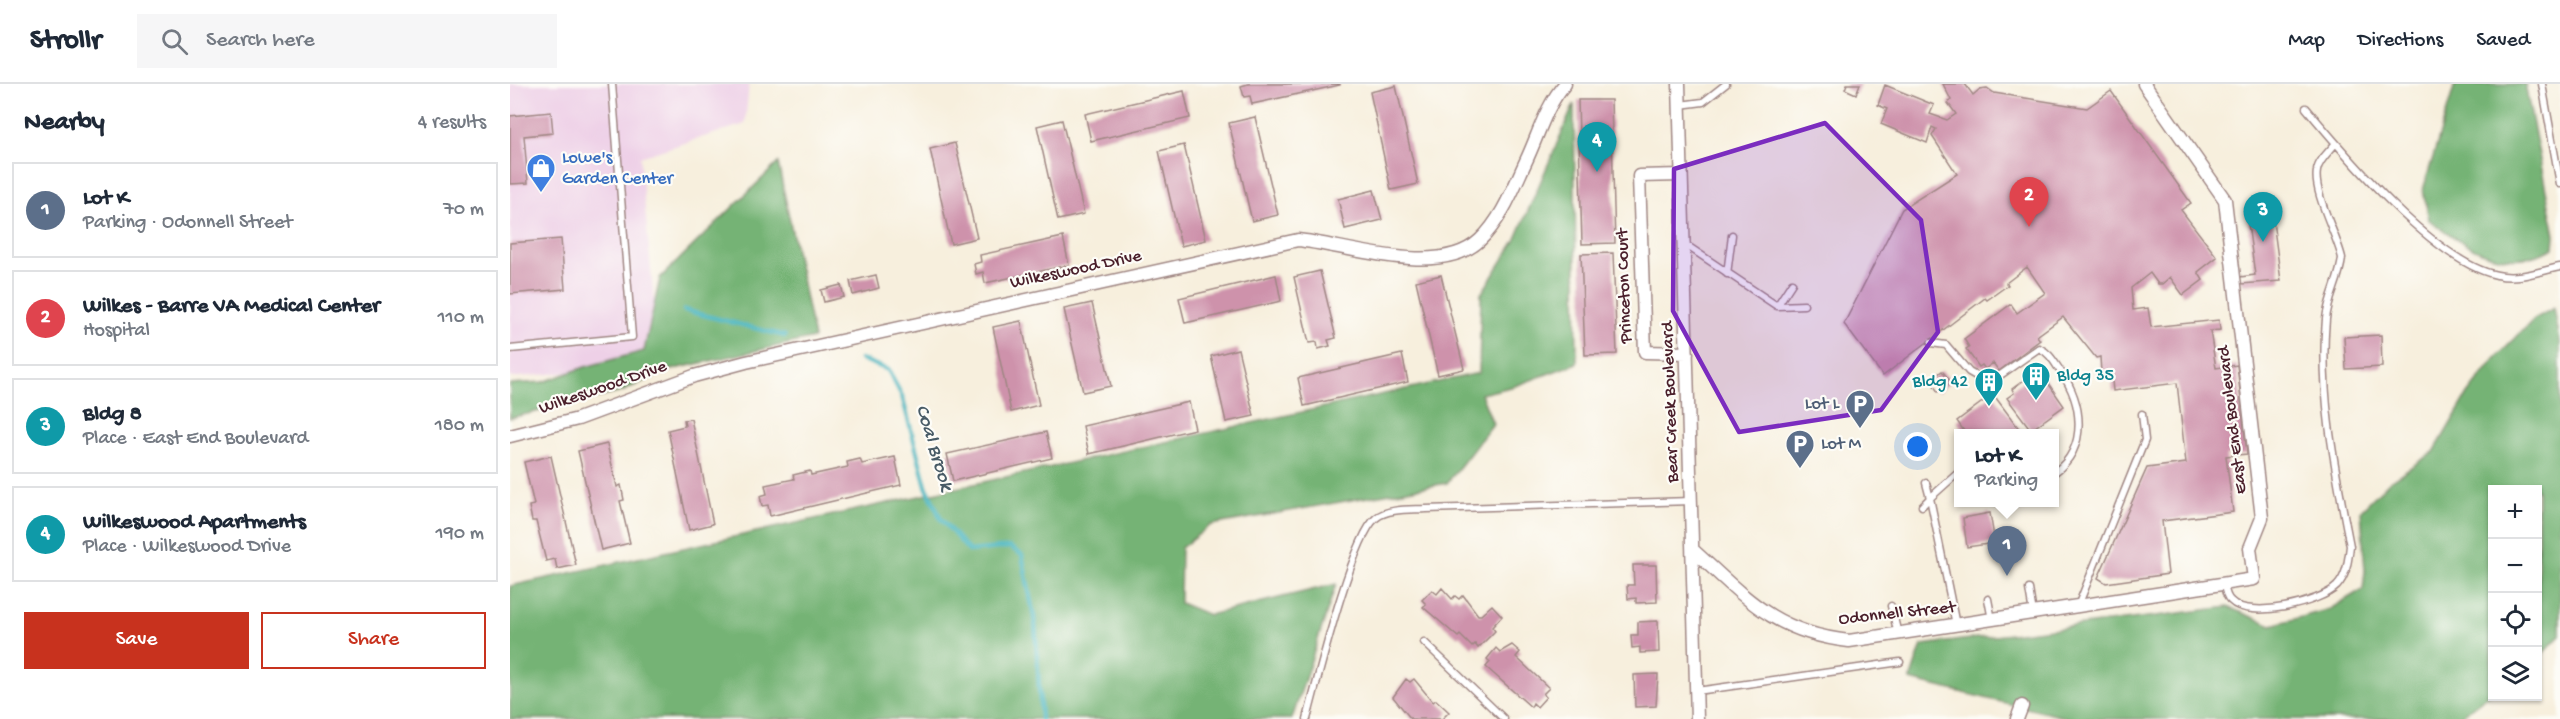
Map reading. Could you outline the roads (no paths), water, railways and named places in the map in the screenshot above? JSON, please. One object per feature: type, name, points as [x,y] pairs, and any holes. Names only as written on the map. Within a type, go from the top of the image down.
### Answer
[{"type":"street","name":"Wilkeswood Drive","points":[[510,436],[578,419],[694,376],[746,362],[1298,240],[1354,252],[1410,259],[1463,251],[1478,241],[1493,225],[1528,158],[1556,94],[1564,84]]},
{"type":"street","name":"Bear Creek Boulevard","points":[[1679,84],[1693,501],[1697,719]]},
{"type":"street","name":"East End Boulevard","points":[[2059,610],[2254,579],[2250,548],[2262,518],[2225,200],[2144,84]]},
{"type":"street","name":"Princeton Court","points":[[1681,175],[1639,176],[1645,352],[1687,353]]},
{"type":"street","name":"Odonnell Street","points":[[1694,551],[1760,610],[1786,626],[1818,637],[1849,641],[2059,610]]},
{"type":"street","points":[[2017,719],[2022,706]]},
{"type":"lane","points":[[510,349],[632,337],[612,84]]},
{"type":"lane","points":[[1679,105],[1703,102],[1726,84]]},
{"type":"lane","points":[[2542,84],[2560,184]]},
{"type":"lane","points":[[2306,108],[2335,144],[2419,229],[2442,248],[2496,275],[2511,277],[2560,267]]},
{"type":"lane","points":[[2224,584],[2231,601],[2238,606],[2252,608],[2295,605],[2314,601],[2336,586],[2344,576],[2348,563],[2350,546],[2330,445],[2325,340],[2330,300],[2343,258],[2318,187],[2316,173],[2319,165],[2335,144]]},
{"type":"lane","points":[[1727,274],[1732,235]]},
{"type":"lane","points":[[1683,242],[1777,306],[1804,305]]},
{"type":"lane","points":[[1777,306],[1792,283]]},
{"type":"lane","points":[[1931,343],[1946,345],[1970,372],[1983,380],[1999,376],[2039,348],[2048,352],[2072,389],[2079,417],[2073,452],[2059,469]]},
{"type":"lane","points":[[2078,607],[2145,440],[2142,414]]},
{"type":"lane","points":[[1922,506],[1954,476]]},
{"type":"lane","points":[[1926,483],[1956,626]]},
{"type":"lane","points":[[1306,719],[1353,560],[1367,529],[1377,516],[1393,512],[1426,510],[1693,501]]},
{"type":"lane","points":[[2029,589],[2033,614]]},
{"type":"lane","points":[[1988,599],[1992,620]]},
{"type":"lane","points":[[1891,606],[1898,635]]},
{"type":"lane","points":[[1424,642],[1504,719]]},
{"type":"lane","points":[[1697,691],[1900,662]]},
{"type":"waterway","name":"Coal Brook","points":[[684,310],[785,336]]},
{"type":"waterway","name":"Coal Brook","points":[[861,359],[888,370],[902,396],[926,486],[941,519],[969,551],[1010,547],[1022,555],[1035,622],[1041,719]]},
{"type":"place","name":"Wilkeswood Apartments","points":[[1597,172]]},
{"type":"place","name":"Lowe's Garden Center","points":[[541,194]]},
{"type":"place","name":"Wilkes - Barre VA Medical Center","points":[[2029,227]]},
{"type":"place","name":"Bldg 8","points":[[2263,242]]},
{"type":"place","name":"Bldg 35","points":[[2036,402]]},
{"type":"place","name":"Bldg 42","points":[[1989,408]]},
{"type":"place","name":"Lot L","points":[[1860,430]]},
{"type":"place","name":"Lot M","points":[[1800,470]]},
{"type":"place","name":"Lot K","points":[[2007,576]]}]
